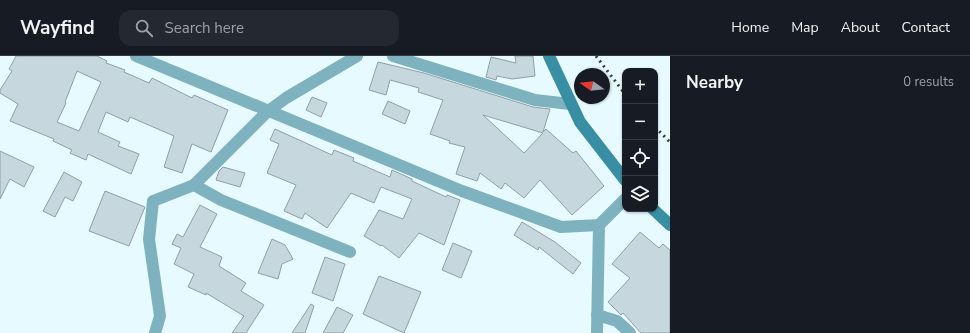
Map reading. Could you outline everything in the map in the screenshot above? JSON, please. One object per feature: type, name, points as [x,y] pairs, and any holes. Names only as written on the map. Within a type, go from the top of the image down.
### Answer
[{"type":"main road","points":[[549,56],[570,104],[580,122],[622,176]]},
{"type":"main road","points":[[656,212],[670,225]]},
{"type":"street","points":[[136,56],[267,112],[462,192],[561,227],[599,225],[622,202]]},
{"type":"street","points":[[155,333],[160,316],[149,239],[153,201],[194,185],[267,112],[286,98],[357,56]]},
{"type":"street","points":[[393,56],[535,100],[570,104]]},
{"type":"street","points":[[194,185],[221,200],[350,252]]},
{"type":"street","points":[[597,333],[599,225]]},
{"type":"street","points":[[598,315],[617,321],[630,333]]},
{"type":"building","points":[[16,56],[97,56],[107,61],[106,63],[125,70],[124,72],[149,83],[152,78],[192,98],[194,95],[228,110],[211,152],[192,144],[182,173],[164,167],[174,136],[130,117],[128,122],[106,112],[98,132],[120,142],[118,146],[139,154],[131,174],[88,154],[86,160],[70,153],[72,150],[53,141],[54,139],[10,121],[18,104],[0,93],[0,90],[12,71],[9,69]],"holes":[[[77,71],[101,82],[79,131],[57,122],[66,103],[65,102]]]},
{"type":"building","points":[[515,56],[533,56],[535,76],[512,79],[497,76],[496,80],[486,77],[491,57],[516,63]]},
{"type":"building","points":[[378,62],[424,73],[533,107],[550,109],[543,132],[546,129],[573,153],[576,151],[604,186],[572,215],[540,180],[524,198],[505,183],[501,189],[480,173],[477,181],[456,174],[465,147],[449,143],[450,141],[430,134],[443,100],[418,92],[419,88],[390,80],[386,95],[369,90]],"holes":[[[483,115],[543,133],[524,153]]]},
{"type":"building","points":[[312,97],[327,103],[321,117],[306,110]]},
{"type":"building","points":[[388,101],[410,111],[405,124],[382,114]]},
{"type":"building","points":[[275,129],[332,155],[334,150],[354,158],[353,161],[390,177],[392,170],[446,197],[447,195],[460,200],[444,245],[419,233],[399,258],[382,245],[381,246],[364,236],[379,210],[403,219],[412,199],[381,187],[374,203],[351,193],[327,228],[305,213],[302,219],[284,211],[296,185],[267,173],[279,144],[270,140]]},
{"type":"building","points":[[0,151],[34,167],[24,187],[10,179],[0,199]]},
{"type":"building","points":[[223,167],[245,173],[240,187],[216,180],[219,171]]},
{"type":"building","points":[[64,172],[82,182],[73,201],[65,197],[55,217],[43,211]]},
{"type":"building","points":[[105,191],[145,207],[129,246],[89,231]]},
{"type":"building","points":[[200,205],[217,214],[200,247],[222,257],[219,266],[246,283],[241,291],[264,305],[246,333],[232,333],[244,316],[206,293],[206,295],[188,287],[194,274],[174,264],[181,248],[172,244],[177,234],[183,237]]},
{"type":"building","points":[[522,222],[555,242],[581,263],[573,274],[539,247],[538,250],[514,235]]},
{"type":"building","points":[[640,232],[659,248],[663,244],[670,250],[670,333],[641,333],[623,313],[621,315],[608,302],[630,278],[612,264]]},
{"type":"building","points":[[272,239],[285,245],[293,259],[282,264],[278,279],[258,273]]},
{"type":"building","points":[[453,243],[472,251],[461,278],[442,270]]},
{"type":"building","points":[[325,257],[345,264],[333,301],[312,293]]},
{"type":"building","points":[[379,276],[421,292],[404,333],[363,314]]},
{"type":"building","points":[[311,304],[314,306],[305,333],[292,333]]},
{"type":"building","points":[[337,307],[353,315],[343,333],[323,333]]},
{"type":"railway","points":[[596,56],[622,90]]},
{"type":"railway","points":[[658,130],[670,142]]}]
